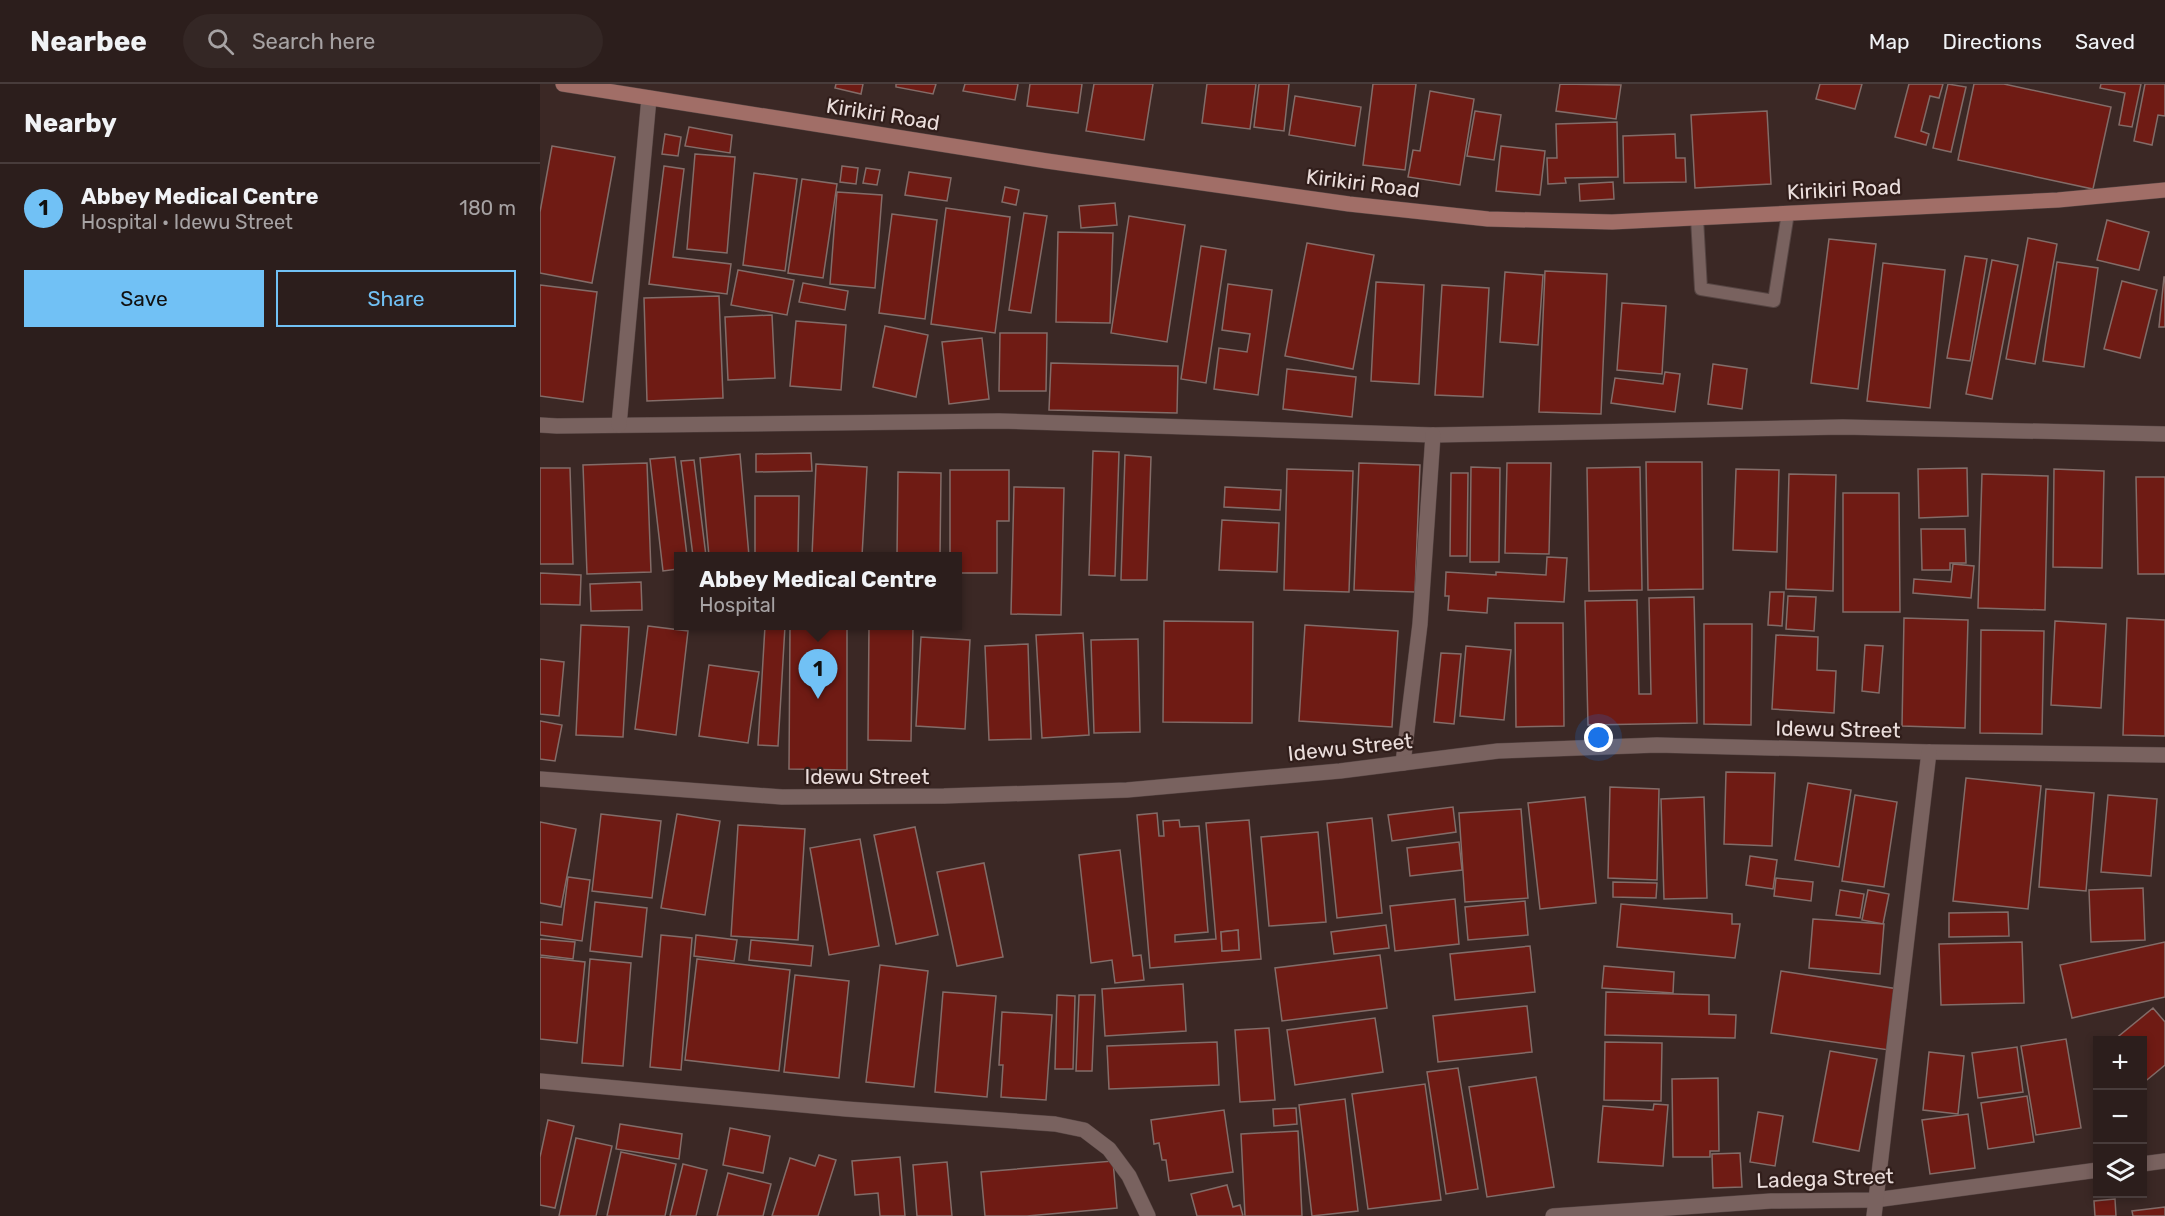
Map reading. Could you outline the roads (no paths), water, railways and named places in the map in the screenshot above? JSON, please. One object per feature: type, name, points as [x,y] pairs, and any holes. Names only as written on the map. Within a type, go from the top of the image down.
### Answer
[{"type":"main road","name":"Kirikiri Road","points":[[563,84],[1047,161],[1384,208],[1488,219],[1612,222],[2058,200],[2165,190]]},
{"type":"street","points":[[619,425],[650,98]]},
{"type":"street","points":[[540,424],[556,426],[999,421],[1433,435],[1843,427],[2165,434]]},
{"type":"street","points":[[1402,763],[1420,624],[1433,435]]},
{"type":"street","name":"Idewu Street","points":[[540,780],[782,797],[944,796],[1127,790],[1340,771],[1498,751],[1657,745],[2165,755]]},
{"type":"street","points":[[1874,1216],[1883,1157],[1929,752]]},
{"type":"street","points":[[540,1082],[846,1109],[1055,1124],[1084,1130],[1109,1149],[1129,1176],[1148,1216]]},
{"type":"street","points":[[2147,1163],[2165,1161]]},
{"type":"street","name":"Ladega Street","points":[[1553,1216],[1771,1201],[1875,1200],[2093,1171]]},
{"type":"lane","points":[[1698,218],[1701,289],[1773,301],[1788,213]]},
{"type":"place","name":"Abbey Medical Centre","points":[[818,699]]}]
